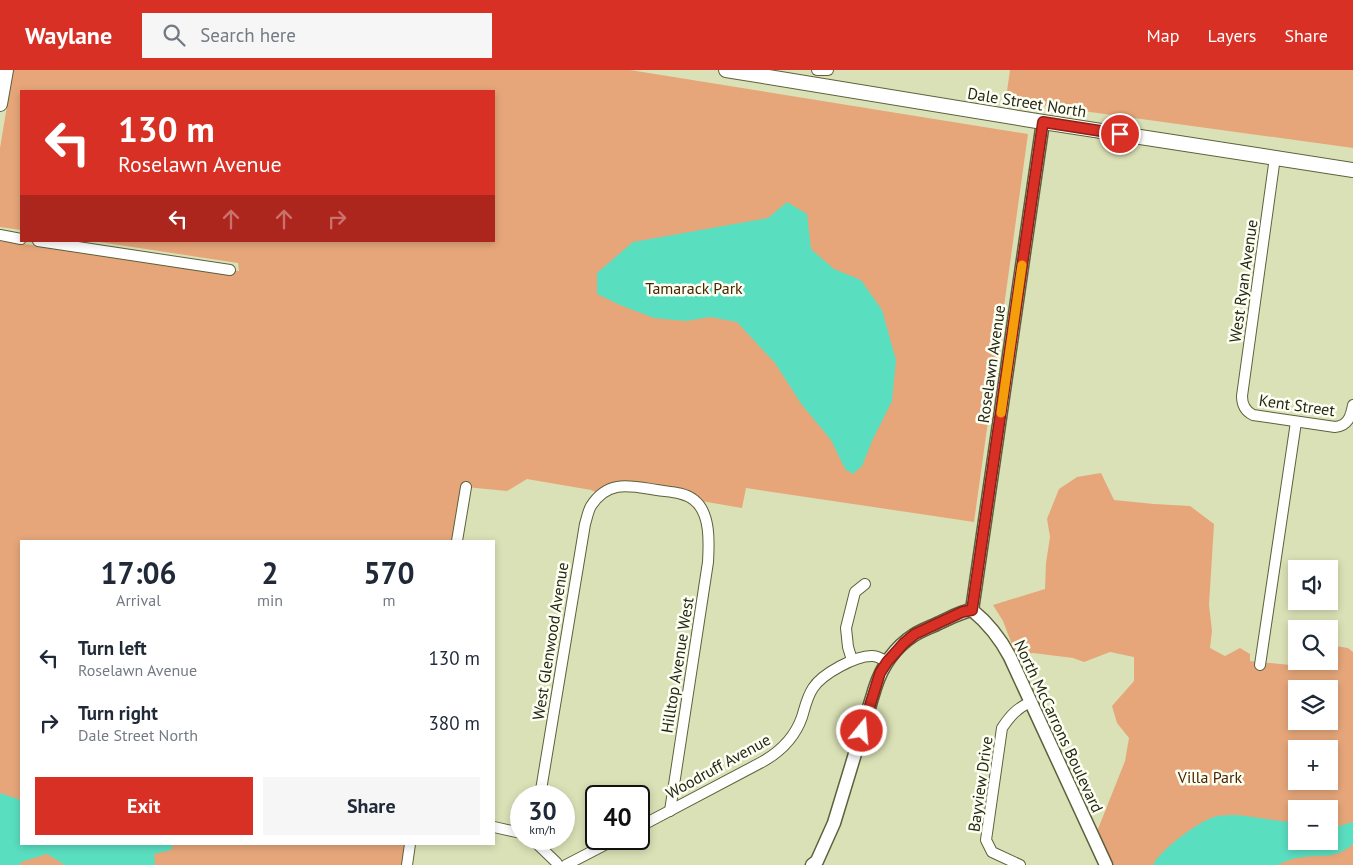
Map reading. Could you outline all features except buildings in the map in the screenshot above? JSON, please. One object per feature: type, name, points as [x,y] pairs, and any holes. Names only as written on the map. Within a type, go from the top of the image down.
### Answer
[{"type":"main road","points":[[0,104],[6,70]]},
{"type":"main road","name":"Dale Street North","points":[[726,70],[772,74],[1043,122],[1353,170]]},
{"type":"street","points":[[817,70],[828,70]]},
{"type":"street","name":"Roselawn Avenue","points":[[972,610],[1043,122]]},
{"type":"street","name":"West Ryan Avenue","points":[[1245,409],[1242,396],[1275,157]]},
{"type":"street","points":[[0,235],[20,238]]},
{"type":"street","points":[[45,242],[230,270]]},
{"type":"street","name":"Kent Street","points":[[1245,409],[1253,415],[1340,427],[1352,415],[1353,405]]},
{"type":"street","points":[[1260,665],[1296,422]]},
{"type":"street","name":"West Glenwood Avenue","points":[[542,785],[585,524],[590,507],[600,494],[614,487],[624,485],[680,493],[695,500],[702,510],[707,524]]},
{"type":"street","points":[[457,540],[466,487]]},
{"type":"street","name":"Hilltop Avenue West","points":[[670,811],[708,562],[709,541],[707,524]]},
{"type":"street","points":[[852,660],[848,647],[846,628],[855,592],[865,584]]},
{"type":"street","points":[[812,865],[817,861],[834,823],[880,673],[904,643],[915,634],[962,612],[972,610]]},
{"type":"street","name":"North McCarrons Boulevard","points":[[972,610],[993,630],[1001,641],[1032,702],[1106,865]]},
{"type":"street","name":"Woodruff Avenue","points":[[650,821],[762,762],[780,750],[796,730],[813,687],[828,673],[852,660],[874,655],[887,662]]},
{"type":"street","name":"Bayview Drive","points":[[1020,865],[992,852],[986,840],[1002,728],[1010,716],[1022,706],[1032,702]]},
{"type":"street","points":[[495,827],[510,831]]},
{"type":"street","points":[[407,865],[410,845]]},
{"type":"street","points":[[544,850],[558,865]]},
{"type":"street","points":[[566,865],[595,850]]},
{"type":"green space","name":"Tamarack Park","points":[[13,70],[630,70],[1028,134],[974,522],[746,488],[742,508],[624,485],[600,494],[591,490],[527,479],[507,491],[466,487],[457,540],[20,540],[20,845],[410,845],[407,865],[0,865],[0,241],[239,271],[238,263],[100,242],[495,242],[495,90],[20,90],[20,230],[0,227],[0,148]]},
{"type":"green space","points":[[1010,70],[1353,70],[1353,148],[1025,103],[1025,100],[1006,98]]},
{"type":"green space","name":"Villa Park","points":[[1101,473],[1114,500],[1190,506],[1214,524],[1209,605],[1212,631],[1210,648],[1225,656],[1240,648],[1250,654],[1250,661],[1288,665],[1288,670],[1338,670],[1338,646],[1348,648],[1353,652],[1353,865],[1106,865],[1094,839],[1125,761],[1129,738],[1117,723],[1112,706],[1134,681],[1134,657],[1110,652],[1084,662],[1073,658],[1033,653],[1016,655],[1003,621],[993,605],[1045,589],[1050,537],[1047,519],[1059,489],[1077,477]]},
{"type":"water","points":[[787,202],[807,214],[811,249],[834,269],[861,280],[882,310],[896,360],[892,401],[862,466],[853,474],[845,469],[831,440],[802,405],[775,363],[737,322],[710,317],[686,321],[654,318],[597,294],[597,273],[633,242],[768,218]]},
{"type":"water","points":[[0,793],[20,800],[20,845],[173,845],[171,850],[154,854],[155,865],[65,865],[47,854],[21,862],[19,865],[0,865]]},
{"type":"water","points":[[1226,815],[1288,822],[1288,850],[1338,850],[1338,826],[1353,822],[1353,844],[1335,854],[1297,858],[1277,865],[1153,865],[1163,852],[1180,837],[1207,820]]},
{"type":"slow traffic","points":[[1001,413],[1022,265]]},
{"type":"route","points":[[862,731],[880,673],[904,643],[915,634],[962,612],[972,610],[1043,122],[1120,134]]}]
